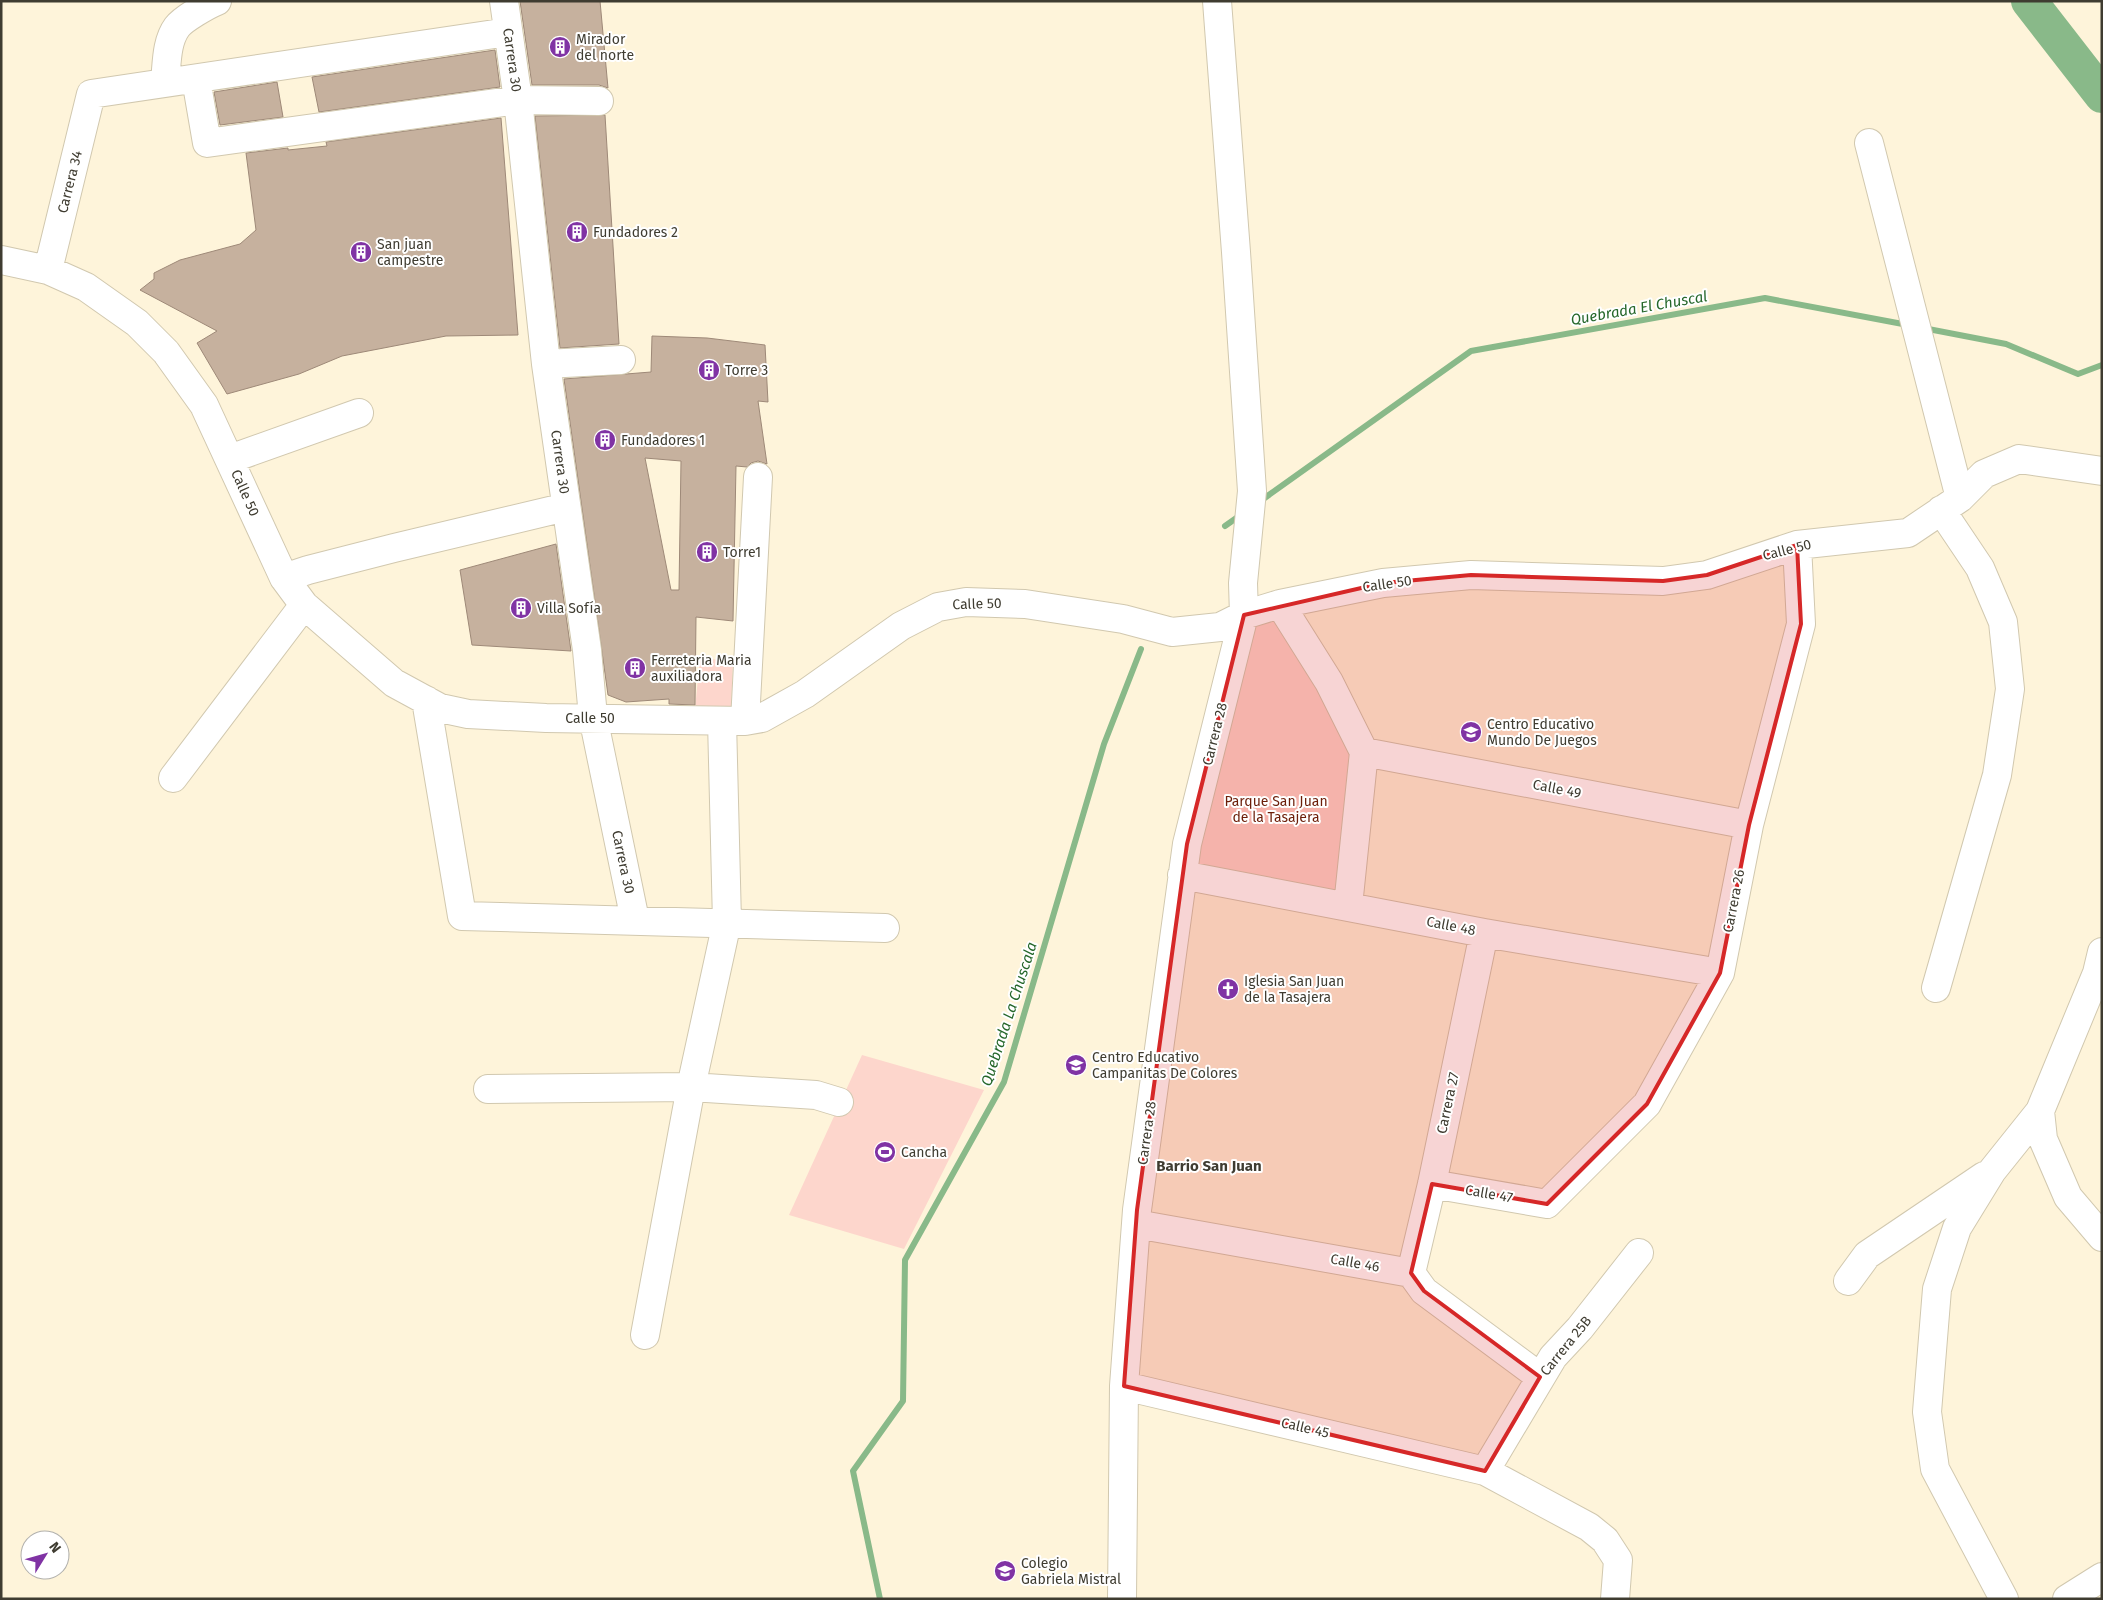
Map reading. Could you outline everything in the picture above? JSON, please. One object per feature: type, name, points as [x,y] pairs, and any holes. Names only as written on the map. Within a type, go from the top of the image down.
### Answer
[{"type":"street","points":[[216,1],[177,27],[168,51],[165,81],[196,79],[508,32]]},
{"type":"street","name":"Carrera 30","points":[[504,1],[518,100],[546,364],[587,650],[593,717],[635,920]]},
{"type":"street","name":"Carrera 28","points":[[1122,1599],[1124,1386],[1136,1224],[1187,844],[1244,615],[1243,583],[1252,492],[1217,1]]},
{"type":"street","points":[[196,79],[206,143],[518,100],[600,100]]},
{"type":"street","name":"Carrera 34","points":[[48,270],[91,94],[165,81]]},
{"type":"street","points":[[1869,143],[1910,302],[1950,504],[2003,622],[2010,689],[1997,776],[1936,988]]},
{"type":"street","name":"Calle 50","points":[[1,260],[48,270],[86,287],[137,323],[166,352],[204,405],[284,578],[304,605],[394,682],[440,708],[468,714],[546,718],[593,717],[734,721],[762,718],[805,694],[901,626],[938,607],[966,602],[1025,604],[1123,618],[1172,632],[1220,627],[1244,615],[1280,604],[1382,583],[1471,575],[1664,581],[1708,575],[1796,545],[1908,533],[1950,504],[1984,474],[2019,459],[2102,471]]},
{"type":"street","points":[[546,364],[621,360]]},
{"type":"street","points":[[230,459],[359,413]]},
{"type":"street","points":[[645,1335],[691,1087],[727,922],[734,721],[758,477]]},
{"type":"street","points":[[284,578],[394,548],[566,507]]},
{"type":"street","name":"Carrera 26","points":[[1547,1204],[1647,1104],[1720,973],[1749,826],[1801,624],[1796,545]]},
{"type":"street","points":[[1280,604],[1329,682],[1364,752],[1348,906]]},
{"type":"street","points":[[173,778],[304,605]]},
{"type":"street","points":[[426,700],[462,916],[727,922],[885,928]]},
{"type":"street","name":"Calle 49","points":[[1364,752],[1749,826]]},
{"type":"street","name":"Calle 48","points":[[1182,874],[1484,933],[1720,973]]},
{"type":"street","name":"Carrera 27","points":[[1411,1273],[1432,1184],[1484,933]]},
{"type":"street","points":[[2004,1599],[1935,1469],[1927,1412],[1937,1288],[1957,1228],[1992,1171],[2040,1111],[2097,973],[2102,952]]},
{"type":"street","points":[[488,1089],[691,1087],[816,1094],[839,1102]]},
{"type":"street","points":[[2040,1111],[2043,1139],[2068,1197],[2102,1237]]},
{"type":"street","points":[[1848,1281],[1867,1255],[1992,1171]]},
{"type":"street","name":"Calle 47","points":[[1432,1184],[1547,1204]]},
{"type":"street","name":"Calle 46","points":[[1136,1224],[1411,1273]]},
{"type":"street","name":"Carrera 25B","points":[[1485,1471],[1553,1357],[1580,1328],[1639,1253]]},
{"type":"street","points":[[1411,1273],[1424,1291],[1540,1377]]},
{"type":"street","name":"Calle 45","points":[[1124,1386],[1485,1471],[1589,1527],[1605,1540],[1618,1560],[1615,1599]]},
{"type":"street","points":[[2067,1599],[2102,1578]]},
{"type":"highlighted area","points":[[1797,545],[1801,624],[1749,825],[1720,973],[1647,1104],[1547,1204],[1432,1184],[1411,1273],[1424,1291],[1540,1377],[1485,1471],[1124,1386],[1137,1210],[1187,844],[1244,615],[1383,583],[1471,575],[1663,581],[1707,575]]},
{"type":"green space","name":"Parque San Juan de la Tasajera","points":[[1267,610],[1362,752],[1345,905],[1183,874],[1233,623]]},
{"type":"green space","points":[[700,658],[733,661],[731,710],[695,709]]},
{"type":"green space","name":"Cancha","points":[[862,1055],[984,1090],[904,1249],[789,1215]]},
{"type":"building","name":"Mirador del norte","points":[[520,1],[600,1],[608,88],[599,85],[532,85]]},
{"type":"building","points":[[495,50],[500,87],[319,112],[312,77]]},
{"type":"building","points":[[277,82],[283,117],[220,125],[214,92]]},
{"type":"building","name":"Fundadores 2","points":[[605,115],[619,344],[560,348],[535,116]]},
{"type":"building","name":"San juan campestre","points":[[501,118],[518,335],[446,336],[342,356],[299,374],[227,394],[197,343],[217,331],[140,290],[154,279],[154,273],[180,260],[240,244],[256,230],[246,153],[327,146],[326,142]]},
{"type":"building","points":[[652,336],[707,338],[765,345],[768,402],[758,401],[767,464],[758,461],[751,463],[747,467],[736,466],[733,621],[696,617],[695,705],[669,704],[669,699],[626,702],[608,695],[564,379],[651,372]],"holes":[[[645,458],[681,461],[679,590],[671,590]]]},
{"type":"building","name":"Villa Sofía","points":[[556,544],[571,651],[472,645],[460,570]]},
{"type":"waterway","points":[[2029,1],[2102,95]]},
{"type":"waterway","name":"Quebrada El Chuscal","points":[[1259,502],[1471,351],[1765,298],[1908,325]]},
{"type":"waterway","name":"Quebrada El Chuscal","points":[[1923,328],[2006,344],[2078,374],[2102,365]]},
{"type":"waterway","name":"Quebrada El Chuscal","points":[[1225,526],[1242,514]]},
{"type":"waterway","name":"Quebrada La Chuscala","points":[[880,1599],[853,1471],[903,1401],[905,1260],[1004,1082],[1104,744],[1141,649]]},
{"type":"place","name":"Mirador del norte","points":[[560,47]]},
{"type":"place","name":"Fundadores 2","points":[[577,232]]},
{"type":"place","name":"San juan campestre","points":[[361,252]]},
{"type":"place","name":"Torre 3","points":[[709,370]]},
{"type":"place","name":"Fundadores 1","points":[[605,440]]},
{"type":"place","name":"Torre1","points":[[707,552]]},
{"type":"place","name":"Villa Sofía","points":[[521,608]]},
{"type":"place","name":"Ferreteria Maria auxiliadora","points":[[635,668]]},
{"type":"place","name":"Centro Educativo Mundo De Juegos","points":[[1471,732]]},
{"type":"place","name":"Iglesia San Juan de la Tasajera","points":[[1228,989]]},
{"type":"place","name":"Centro Educativo Campanitas De Colores","points":[[1076,1065]]},
{"type":"place","name":"Cancha","points":[[885,1152]]},
{"type":"place","name":"Colegio Gabriela Mistral","points":[[1005,1571]]},
{"type":"district","name":"Barrio San Juan","points":[[1209,1166]]}]
